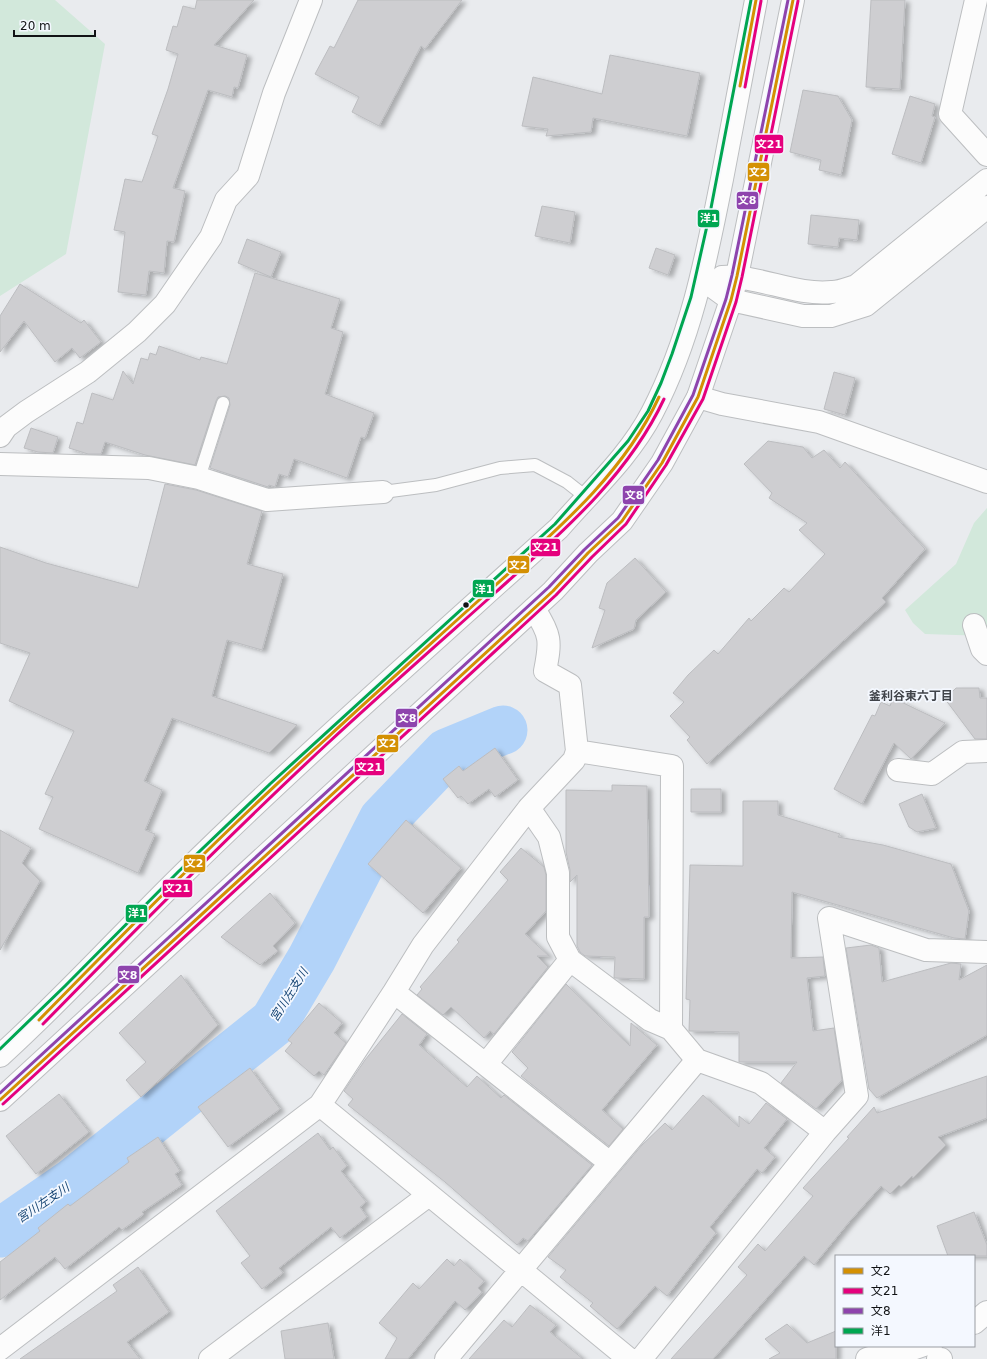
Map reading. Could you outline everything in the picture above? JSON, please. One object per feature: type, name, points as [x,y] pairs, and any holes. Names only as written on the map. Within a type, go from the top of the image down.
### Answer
[{"type":"street","points":[[0,436],[6,427],[26,412],[88,372],[137,332],[165,304],[211,237],[226,200],[248,176],[274,92],[311,0]]},
{"type":"street","points":[[0,1056],[28,1032],[181,876],[324,740],[559,528],[586,497],[604,481],[652,413],[685,336],[702,279],[756,0]]},
{"type":"street","points":[[0,1100],[534,609],[588,553],[622,521],[662,462],[698,397],[731,300],[793,0]]},
{"type":"street","points":[[976,0],[950,114],[987,155]]},
{"type":"street","points":[[702,279],[737,276],[811,292],[833,292],[856,286],[987,180]]},
{"type":"street","points":[[702,279],[731,300],[803,316],[831,316],[866,305],[987,207]]},
{"type":"street","points":[[698,397],[722,404],[819,422],[987,482]]},
{"type":"street","points":[[0,464],[149,468],[199,478],[267,500],[383,492]]},
{"type":"street","points":[[0,1348],[320,1105],[423,945],[529,808],[574,760],[577,751],[570,685],[545,672],[549,650],[547,629],[534,609]]},
{"type":"street","points":[[974,625],[982,649],[987,654]]},
{"type":"street","points":[[577,751],[672,766],[670,1028]]},
{"type":"street","points":[[898,770],[932,774],[962,752],[987,751]]},
{"type":"street","points":[[529,808],[549,837],[558,873],[558,937],[570,960],[650,1020],[670,1028],[697,1060],[761,1083],[825,1132]]},
{"type":"street","points":[[641,1359],[825,1132],[857,1096],[829,918],[926,950],[987,952]]},
{"type":"street","points":[[486,1064],[570,960]]},
{"type":"street","points":[[394,992],[610,1163]]},
{"type":"street","points":[[446,1359],[697,1060]]},
{"type":"street","points":[[320,1105],[629,1359]]},
{"type":"street","points":[[210,1359],[429,1195]]},
{"type":"street","points":[[975,1322],[987,1312]]},
{"type":"street","points":[[867,1359],[903,1347]]},
{"type":"lane","points":[[199,478],[223,403]]},
{"type":"lane","points":[[383,492],[436,485],[500,468],[535,466],[567,482],[586,497]]},
{"type":"lane","points":[[899,1359],[933,1347]]},
{"type":"green space","points":[[0,0],[55,0],[105,44],[66,254],[0,296]]},
{"type":"green space","points":[[987,508],[987,636],[925,634],[913,623],[905,610],[956,564],[974,523]]},
{"type":"building","points":[[197,0],[254,0],[214,45],[247,55],[238,88],[234,87],[232,97],[208,90],[173,188],[185,191],[174,242],[167,241],[164,273],[149,271],[146,295],[118,292],[125,232],[114,230],[125,179],[142,182],[158,136],[152,134],[168,89],[178,54],[166,50],[173,26],[177,27],[183,6],[195,9]]},
{"type":"building","points":[[358,0],[462,0],[425,49],[421,46],[379,126],[352,112],[359,97],[315,74],[330,46],[334,48]]},
{"type":"building","points":[[871,0],[905,0],[900,89],[866,87]]},
{"type":"building","points":[[610,55],[700,73],[687,136],[593,118],[591,132],[546,136],[548,129],[522,126],[533,77],[602,94]]},
{"type":"building","points":[[803,90],[838,96],[852,120],[841,175],[819,170],[821,160],[790,152]]},
{"type":"building","points":[[910,96],[935,104],[932,116],[935,117],[921,163],[892,154]]},
{"type":"building","points":[[542,206],[575,212],[570,243],[535,236]]},
{"type":"building","points":[[811,215],[859,220],[857,240],[839,238],[838,247],[808,244]]},
{"type":"building","points":[[247,239],[281,252],[271,277],[238,263]]},
{"type":"building","points":[[656,248],[675,255],[668,275],[649,268]]},
{"type":"building","points":[[255,273],[340,299],[331,328],[343,332],[325,394],[374,413],[365,438],[361,437],[347,478],[294,459],[288,477],[279,474],[275,487],[269,485],[268,487],[210,468],[230,405],[229,398],[225,396],[218,397],[216,401],[195,465],[145,455],[105,442],[101,454],[88,454],[69,448],[77,422],[83,424],[92,393],[113,400],[123,371],[133,384],[141,358],[148,360],[150,353],[156,355],[159,346],[200,360],[201,357],[227,364]]},
{"type":"building","points":[[20,284],[81,323],[84,320],[101,342],[80,358],[72,348],[55,362],[24,321],[0,352],[0,316]]},
{"type":"building","points":[[834,372],[855,378],[845,415],[824,409]]},
{"type":"building","points":[[31,428],[58,437],[53,453],[38,452],[24,448]]},
{"type":"building","points":[[768,441],[803,447],[812,458],[824,450],[840,468],[845,462],[925,549],[882,598],[886,602],[707,764],[687,740],[690,737],[670,716],[684,702],[673,693],[688,675],[714,650],[718,654],[749,618],[751,621],[784,588],[789,592],[825,554],[799,530],[807,523],[769,498],[772,493],[744,464]]},
{"type":"building","points":[[165,484],[196,490],[262,511],[247,564],[283,574],[262,650],[227,640],[212,696],[297,725],[269,753],[172,718],[144,781],[162,790],[145,830],[155,834],[138,873],[39,829],[53,797],[45,794],[74,731],[9,701],[30,653],[0,643],[0,547],[46,563],[138,588]]},
{"type":"building","points":[[635,558],[666,592],[636,620],[634,629],[592,648],[605,610],[599,608],[607,583]]},
{"type":"building","points":[[956,688],[979,688],[980,698],[987,698],[987,739],[975,739],[945,699]]},
{"type":"building","points":[[893,698],[945,723],[911,759],[894,743],[862,804],[834,789],[872,715],[875,716],[881,702],[890,706]]},
{"type":"building","points":[[495,748],[518,780],[495,797],[489,789],[468,804],[461,796],[458,798],[443,779],[459,766],[463,771]]},
{"type":"building","points":[[612,785],[647,786],[649,917],[644,917],[644,979],[614,978],[615,957],[585,956],[580,952],[577,946],[577,875],[570,882],[570,870],[566,852],[566,790],[612,791]]},
{"type":"building","points":[[691,789],[721,789],[721,812],[691,812]]},
{"type":"building","points":[[922,794],[936,828],[917,832],[909,827],[899,804]]},
{"type":"building","points":[[743,801],[778,801],[778,815],[840,834],[838,837],[883,845],[951,864],[969,911],[965,939],[954,938],[792,892],[791,958],[823,957],[825,976],[807,978],[813,1031],[834,1028],[842,1080],[816,1109],[781,1083],[797,1062],[739,1062],[739,1032],[689,1031],[690,1000],[686,999],[690,865],[743,866]]},
{"type":"building","points":[[406,820],[461,868],[423,913],[368,864]]},
{"type":"building","points":[[0,830],[31,848],[22,863],[40,881],[0,950]]},
{"type":"building","points":[[521,848],[544,867],[546,875],[546,911],[525,934],[549,956],[537,956],[548,967],[494,1034],[490,1031],[484,1038],[451,1007],[443,1015],[417,995],[422,989],[420,987],[459,942],[457,940],[508,880],[500,872]]},
{"type":"building","points":[[270,893],[295,923],[273,946],[278,951],[260,965],[221,937]]},
{"type":"building","points":[[871,945],[879,948],[882,982],[951,963],[961,964],[959,980],[987,965],[987,1035],[877,1098],[869,1089],[846,948]]},
{"type":"building","points":[[181,975],[218,1025],[141,1097],[126,1080],[146,1062],[119,1033]]},
{"type":"building","points":[[566,984],[630,1046],[631,1023],[657,1045],[602,1110],[623,1129],[609,1146],[521,1076],[528,1068],[512,1052]]},
{"type":"building","points":[[319,1003],[342,1023],[334,1033],[346,1043],[324,1075],[319,1071],[314,1076],[285,1051],[292,1043],[288,1040]]},
{"type":"building","points":[[402,1014],[427,1034],[419,1045],[467,1087],[477,1076],[501,1098],[504,1095],[592,1165],[528,1241],[523,1238],[517,1245],[445,1182],[348,1105],[353,1099],[344,1091],[365,1060]]},
{"type":"building","points":[[250,1068],[280,1109],[228,1147],[198,1107]]},
{"type":"building","points":[[987,1076],[987,1118],[938,1137],[946,1145],[913,1178],[912,1176],[901,1187],[899,1185],[890,1194],[881,1186],[814,1265],[804,1256],[713,1359],[671,1359],[747,1275],[738,1267],[758,1244],[765,1251],[813,1196],[803,1188],[849,1138],[847,1137],[874,1107],[877,1113]]},
{"type":"building","points":[[59,1094],[89,1132],[36,1174],[6,1136]]},
{"type":"building","points":[[703,1095],[739,1127],[739,1116],[749,1124],[766,1103],[787,1119],[764,1148],[775,1157],[762,1173],[757,1169],[710,1227],[716,1233],[667,1296],[655,1286],[617,1329],[590,1306],[593,1303],[560,1277],[566,1270],[548,1257],[642,1145],[665,1123],[672,1130]]},
{"type":"building","points":[[318,1133],[330,1150],[333,1147],[347,1166],[341,1171],[366,1202],[360,1207],[367,1217],[340,1238],[331,1227],[279,1268],[283,1273],[262,1289],[241,1263],[250,1256],[216,1211]]},
{"type":"building","points":[[158,1137],[180,1171],[175,1174],[182,1185],[142,1212],[144,1214],[122,1230],[119,1227],[65,1269],[55,1257],[0,1300],[0,1262],[40,1231],[38,1228],[68,1204],[70,1206],[129,1162],[127,1158]]},
{"type":"building","points":[[974,1212],[987,1245],[987,1256],[948,1255],[937,1226]]},
{"type":"building","points":[[447,1259],[454,1266],[460,1259],[484,1281],[478,1288],[482,1292],[465,1310],[455,1301],[408,1359],[385,1359],[397,1338],[379,1323],[413,1283],[419,1289]]},
{"type":"building","points":[[138,1267],[169,1312],[127,1342],[140,1359],[20,1359],[117,1291],[113,1285]]},
{"type":"building","points":[[530,1305],[556,1325],[550,1332],[583,1359],[469,1359],[504,1320],[512,1327]]},
{"type":"building","points":[[328,1323],[334,1359],[285,1359],[281,1331]]},
{"type":"building","points":[[787,1324],[807,1343],[835,1331],[836,1359],[769,1359],[780,1353],[765,1339]]},
{"type":"waterway","name":"宮川左支川","points":[[0,1233],[74,1182],[274,1022],[312,958],[383,820],[447,753],[503,730]]},
{"type":"transit line","name":"洋1","points":[[0,1049],[178,872],[270,784],[555,524],[628,441],[648,411],[661,383],[691,297],[711,208],[751,0]]},
{"type":"transit line","name":"文2","points":[[740,86],[756,0]]},
{"type":"transit line","name":"文8","points":[[0,1093],[549,587],[584,550],[618,518],[658,460],[693,395],[726,299],[788,0]]},
{"type":"transit line","name":"文2","points":[[0,1100],[553,591],[588,553],[622,521],[662,463],[698,397],[731,300],[793,0]]},
{"type":"transit line","name":"文21","points":[[745,87],[761,1]]},
{"type":"transit line","name":"文21","points":[[3,1104],[556,595],[626,524],[666,465],[703,399],[736,302],[798,1]]},
{"type":"transit line","name":"文2","points":[[39,1020],[217,841],[367,701],[537,548],[584,503],[606,479],[626,453],[644,426],[659,397]]},
{"type":"transit line","name":"文21","points":[[43,1024],[291,777],[520,571],[590,504],[631,454],[649,428],[664,399]]},
{"type":"district","name":"釜利谷東六丁目","points":[[911,696]]}]
